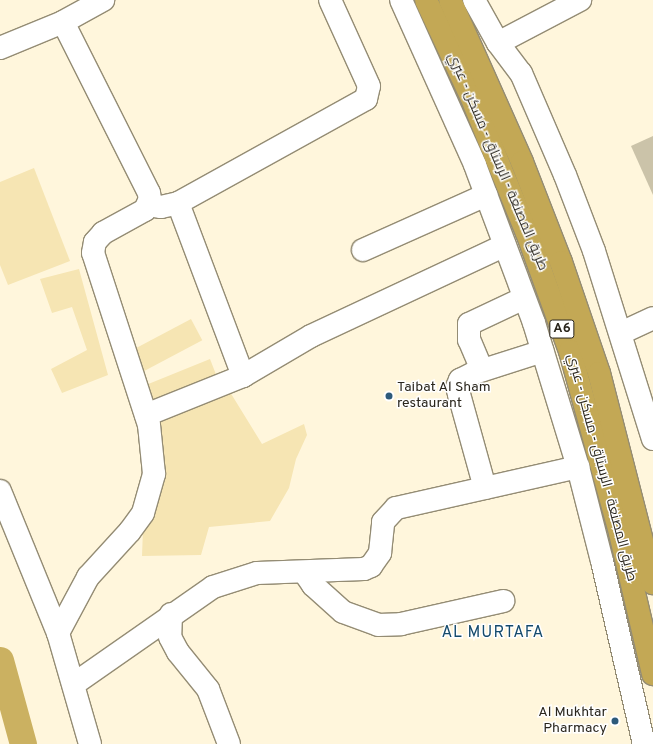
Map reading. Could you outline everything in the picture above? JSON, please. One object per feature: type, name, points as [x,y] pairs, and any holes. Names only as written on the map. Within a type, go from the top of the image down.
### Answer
[{"type":"highway","name":"طريق المصنعة - الرستاق - مسكن - عبري","points":[[426,0],[471,96],[552,299],[602,462],[653,674]]},
{"type":"highway","name":"طريق المصنعة - الرستاق - مسكن - عبري","points":[[450,0],[522,162],[561,262],[599,373],[653,583]]},
{"type":"street","points":[[0,48],[63,22],[103,0]]},
{"type":"street","points":[[148,205],[161,207],[178,203],[366,99],[369,86],[330,0]]},
{"type":"street","points":[[401,0],[486,195],[543,351],[578,467],[602,561],[644,744]]},
{"type":"street","points":[[474,0],[498,43],[521,73],[554,149],[594,251],[621,333],[653,439]]},
{"type":"street","points":[[498,43],[580,0]]},
{"type":"street","points":[[58,633],[81,587],[137,522],[148,500],[154,461],[146,416],[93,253],[95,242],[103,233],[141,214],[148,205],[149,193],[63,22]]},
{"type":"street","points":[[362,250],[486,195]]},
{"type":"street","points":[[178,203],[243,376]]},
{"type":"street","points":[[146,416],[243,376],[311,336],[505,245]]},
{"type":"street","points":[[482,370],[469,340],[469,324],[524,298]]},
{"type":"street","points":[[621,333],[653,318]]},
{"type":"street","points":[[485,488],[458,387],[460,380],[482,370],[543,351]]},
{"type":"street","points":[[74,684],[200,594],[227,580],[257,573],[364,570],[371,566],[380,553],[381,527],[386,517],[396,508],[578,467]]},
{"type":"street","points":[[0,491],[58,633],[74,684],[90,744]]},
{"type":"street","points":[[304,572],[313,586],[343,612],[378,625],[401,624],[503,601]]},
{"type":"street","points":[[171,614],[170,637],[178,652],[208,689],[229,744]]},
{"type":"shaded area","points":[[34,168],[70,261],[8,285],[0,265],[0,182]]},
{"type":"shaded area","points":[[79,269],[108,375],[62,393],[51,369],[87,350],[72,307],[52,313],[40,279]]},
{"type":"shaded area","points":[[191,319],[202,340],[140,373],[129,352]]},
{"type":"shaded area","points":[[210,359],[217,377],[145,410],[136,389]]},
{"type":"shaded area","points":[[230,392],[262,444],[304,424],[307,435],[296,459],[289,488],[270,521],[209,527],[201,555],[142,556],[147,424]]},
{"type":"building","points":[[653,136],[653,195],[631,146]]},
{"type":"waterway","points":[[0,660],[23,744]]},
{"type":"place","name":"Taibat Al Sham restaurant","points":[[389,396]]},
{"type":"place","name":"Al Mukhtar Pharmacy","points":[[615,721]]},
{"type":"district","name":"AL MURTAFA","points":[[493,633]]}]
